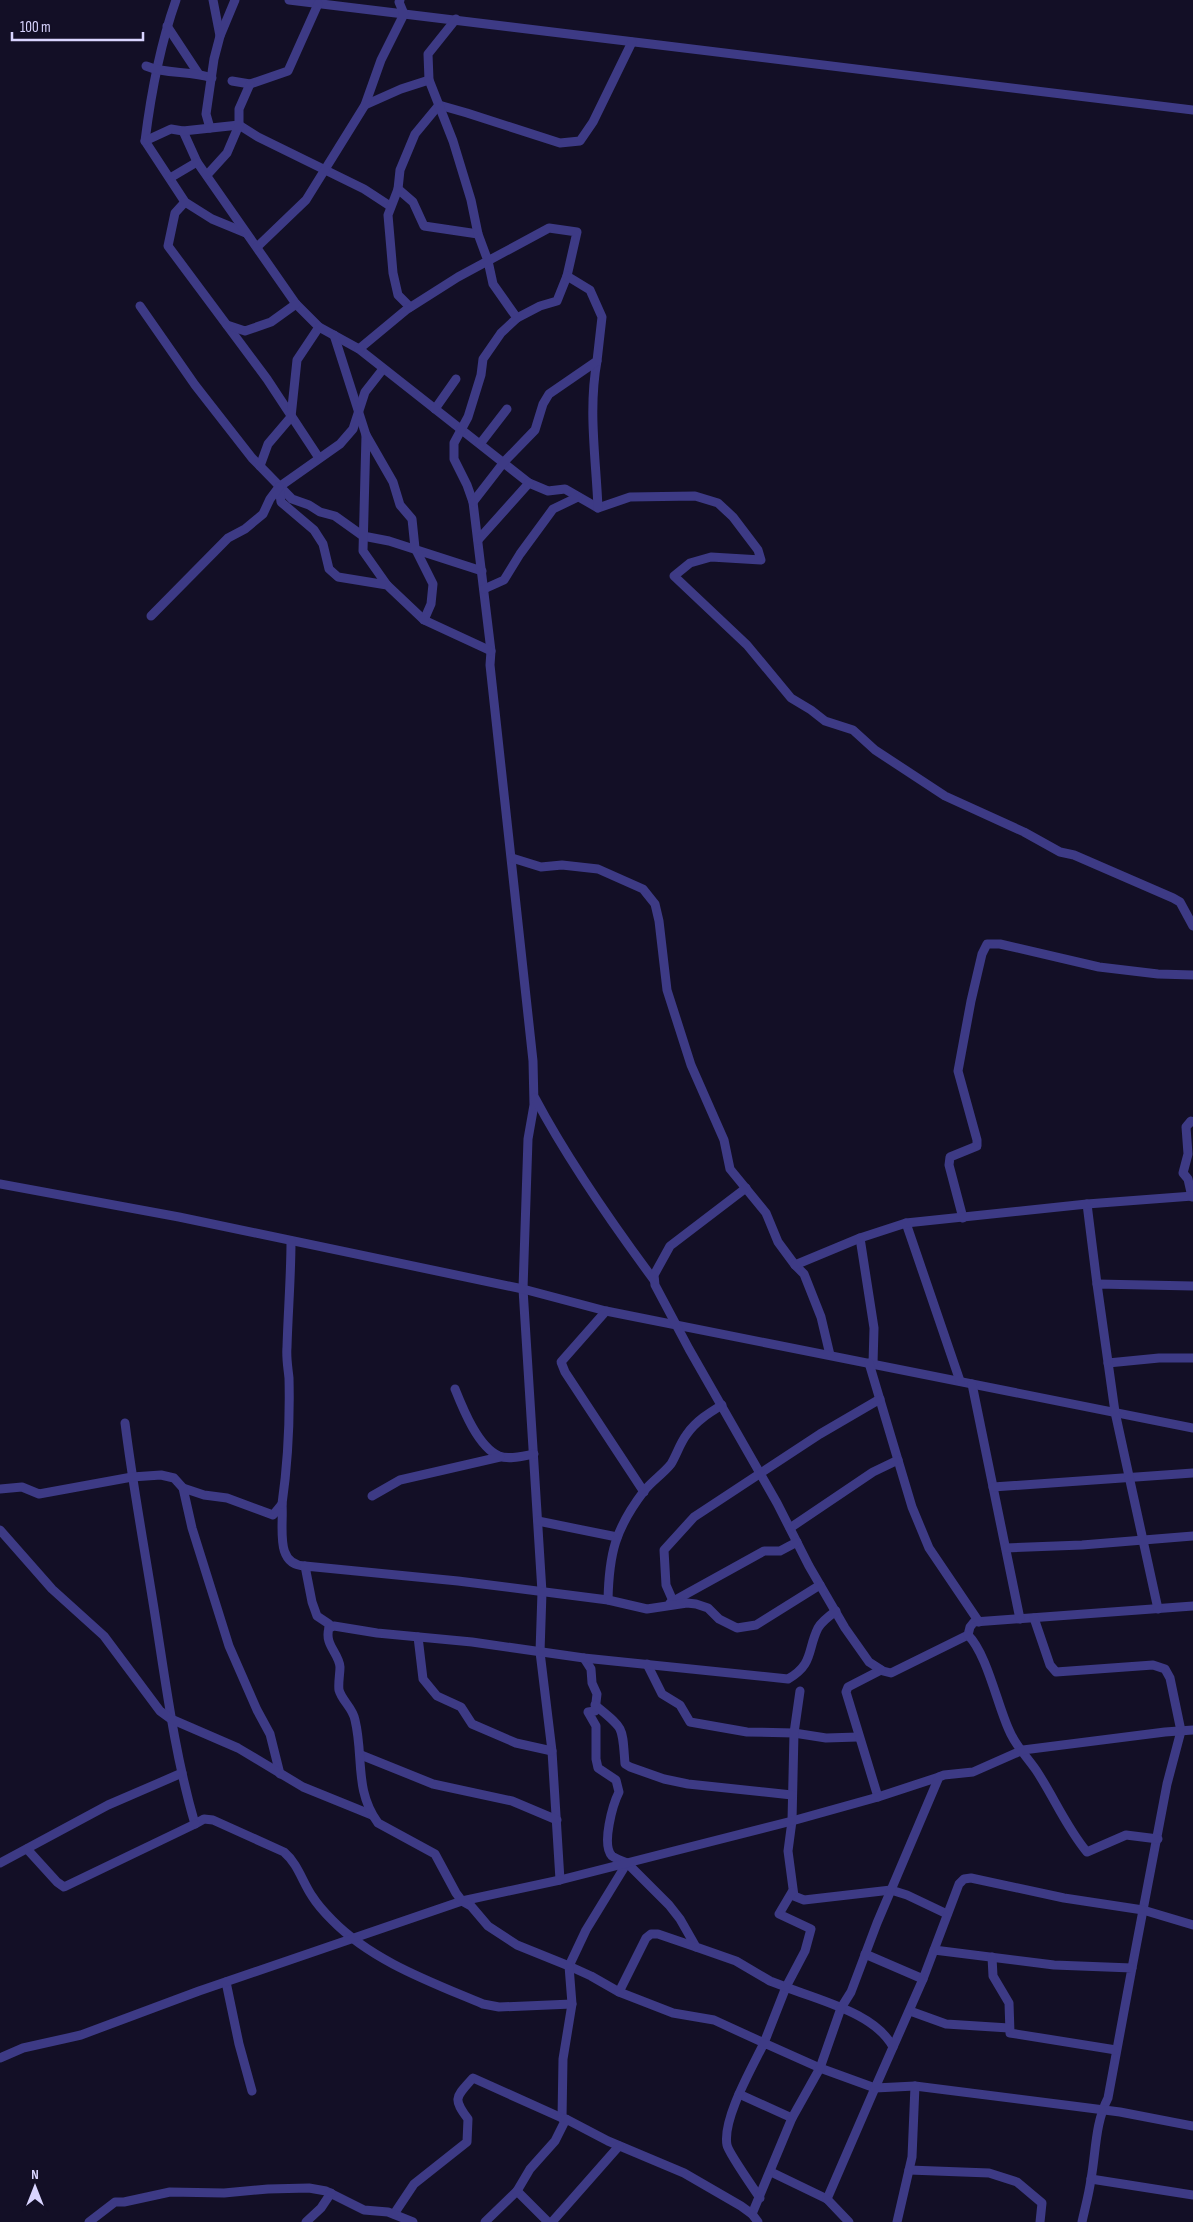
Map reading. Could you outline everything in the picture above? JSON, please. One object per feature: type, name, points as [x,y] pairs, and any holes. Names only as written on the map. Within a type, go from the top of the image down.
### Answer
[{"type":"street","points":[[176,0],[167,26],[157,71],[145,141],[185,202],[212,219],[247,234]]},
{"type":"street","points":[[213,0],[220,36]]},
{"type":"street","points":[[210,128],[206,114],[214,59],[220,36],[235,0]]},
{"type":"street","points":[[289,0],[1193,110]]},
{"type":"street","points":[[257,247],[306,200],[365,106],[381,60],[404,14],[400,0]]},
{"type":"street","points":[[232,81],[250,84],[288,71],[318,4]]},
{"type":"street","points":[[456,19],[428,54],[429,80],[471,200],[478,234],[488,261],[493,284],[517,318]]},
{"type":"street","points":[[167,26],[198,73]]},
{"type":"street","points":[[439,106],[468,113],[560,143],[580,141],[593,122],[632,42]]},
{"type":"street","points":[[146,66],[157,71],[198,73],[212,78]]},
{"type":"street","points":[[365,106],[401,89],[429,80]]},
{"type":"street","points":[[206,174],[227,152],[239,125],[239,109],[250,84]]},
{"type":"street","points":[[410,307],[398,295],[393,273],[388,215],[398,189],[400,170],[415,134],[439,106]]},
{"type":"street","points":[[145,141],[171,129],[183,130],[239,125],[364,189],[390,206]]},
{"type":"street","points":[[183,130],[197,162],[296,304],[319,327],[359,349],[529,482],[548,491],[565,489],[598,508],[630,497],[695,496],[718,503],[733,517],[758,550],[761,560],[711,557],[690,563],[674,576],[747,645],[791,698],[825,721],[854,730],[875,750],[944,796],[1024,832],[1060,852],[1074,855],[1173,898],[1180,902],[1193,926]]},
{"type":"street","points":[[170,178],[197,162]]},
{"type":"street","points":[[398,189],[413,202],[424,226],[478,234]]},
{"type":"street","points":[[185,202],[175,213],[168,246],[267,379],[290,417],[319,458]]},
{"type":"street","points":[[359,349],[410,307],[548,228],[577,232],[567,276],[557,302],[540,306],[517,318],[501,333],[483,359],[481,376],[462,430],[454,442],[454,459],[467,485],[472,502],[478,540],[534,1061],[535,1098],[528,1139],[524,1289],[542,1592],[540,1652],[552,1751],[560,1880]]},
{"type":"street","points":[[567,276],[590,290],[602,317],[593,382],[591,418],[598,508]]},
{"type":"street","points":[[226,325],[245,331],[271,322],[296,304]]},
{"type":"street","points":[[140,306],[195,386],[260,466],[292,499],[309,504],[320,512],[335,516],[363,536],[389,541],[482,571]]},
{"type":"street","points":[[260,466],[268,444],[290,417],[297,360],[319,327]]},
{"type":"street","points":[[334,335],[366,435],[393,482],[400,505],[412,519],[415,549],[432,584],[431,604],[424,620]]},
{"type":"street","points":[[472,502],[504,462],[535,430],[543,404],[549,394],[597,361]]},
{"type":"street","points":[[151,616],[228,538],[245,529],[263,514],[270,499],[279,487],[340,444],[353,429],[365,392],[383,369]]},
{"type":"street","points":[[435,409],[456,379]]},
{"type":"street","points":[[480,444],[506,409]]},
{"type":"street","points":[[366,435],[363,551],[387,585],[424,620],[491,651]]},
{"type":"street","points":[[478,540],[529,482]]},
{"type":"street","points":[[279,487],[281,502],[314,530],[323,544],[329,569],[338,577],[387,585]]},
{"type":"street","points":[[484,589],[504,580],[520,554],[554,509],[578,497]]},
{"type":"street","points":[[512,858],[541,867],[562,865],[598,869],[643,890],[655,904],[659,921],[667,990],[694,1072],[724,1140],[730,1169],[766,1213],[778,1242],[804,1274],[821,1317],[830,1355]]},
{"type":"street","points":[[963,1218],[950,1157],[976,1146],[977,1140],[958,1071],[971,1001],[982,954],[987,944],[1000,944],[1099,967],[1158,974],[1193,975]]},
{"type":"street","points":[[535,1098],[558,1141],[618,1231],[654,1280],[676,1325],[760,1472],[820,1585],[869,1662],[881,1670],[891,1673],[968,1635],[972,1624],[979,1622],[1193,1606]]},
{"type":"street","points":[[795,1265],[860,1238],[906,1224],[1087,1204],[1193,1196],[1188,1179],[1183,1173],[1188,1154],[1186,1127],[1191,1121],[1193,1122]]},
{"type":"street","points":[[0,1184],[179,1217],[524,1289],[606,1311],[1193,1428]]},
{"type":"street","points":[[654,1280],[658,1264],[670,1246],[746,1188]]},
{"type":"street","points":[[1087,1204],[1114,1412],[1158,1608]]},
{"type":"street","points":[[906,1224],[960,1381]]},
{"type":"street","points":[[860,1238],[874,1328],[871,1364],[912,1507],[929,1548],[979,1622]]},
{"type":"street","points":[[291,1241],[290,1300],[286,1349],[289,1378],[288,1444],[282,1504],[284,1554],[294,1566],[458,1581],[608,1600],[639,1608],[664,1607],[687,1603],[696,1604],[708,1608],[719,1619],[737,1628],[756,1626],[820,1585]]},
{"type":"street","points":[[1098,1284],[1193,1286]]},
{"type":"street","points":[[606,1311],[561,1362],[565,1372],[644,1492]]},
{"type":"street","points":[[1108,1363],[1159,1358],[1193,1358]]},
{"type":"street","points":[[972,1384],[1020,1619]]},
{"type":"street","points":[[455,1389],[470,1424],[490,1450],[500,1457]]},
{"type":"street","points":[[673,1601],[666,1585],[664,1550],[694,1517],[760,1472],[880,1399]]},
{"type":"street","points":[[608,1600],[609,1561],[626,1516],[644,1492],[671,1464],[686,1434],[699,1420],[722,1405]]},
{"type":"street","points":[[125,1423],[171,1719],[187,1788],[188,1803],[195,1824]]},
{"type":"street","points":[[372,1496],[400,1480],[500,1457],[534,1454]]},
{"type":"street","points":[[790,1528],[874,1472],[898,1460]]},
{"type":"street","points":[[993,1487],[1193,1472]]},
{"type":"street","points":[[0,1489],[22,1487],[39,1494],[132,1477],[161,1475],[174,1478],[183,1488],[192,1528],[229,1646],[257,1710],[270,1734],[280,1774]]},
{"type":"street","points":[[183,1488],[204,1495],[226,1498],[273,1515],[282,1504]]},
{"type":"street","points":[[538,1521],[617,1537]]},
{"type":"street","points":[[0,1530],[52,1588],[104,1636],[160,1711],[171,1719],[238,1748],[303,1787],[372,1815]]},
{"type":"street","points":[[1006,1548],[1193,1536]]},
{"type":"street","points":[[664,1607],[764,1551],[780,1551],[797,1542]]},
{"type":"street","points":[[305,1566],[317,1616],[330,1624],[330,1648],[340,1664],[339,1690],[355,1720],[361,1755],[361,1785],[363,1796],[372,1815],[378,1823],[435,1854],[462,1901],[471,1906],[488,1926],[517,1945],[591,1976],[619,1992],[674,2013],[714,2020],[820,2068],[875,2088],[915,2086],[1129,2113],[1193,2126]]},
{"type":"street","points":[[329,1628],[334,1626],[584,1658],[788,1678],[799,1672],[811,1655],[819,1627],[836,1611]]},
{"type":"street","points":[[1034,1618],[1050,1665],[1056,1672],[1153,1665],[1165,1669],[1170,1678],[1181,1731],[1167,1784],[1108,2098],[1102,2110],[1094,2148],[1091,2179],[1082,2222]]},
{"type":"street","points":[[968,1635],[980,1652],[1010,1732],[1087,1852],[1126,1835],[1158,1839]]},
{"type":"street","points":[[418,1637],[423,1679],[437,1696],[461,1707],[472,1724],[516,1743],[552,1751]]},
{"type":"street","points":[[584,1658],[591,1669],[592,1683],[596,1688],[595,1711],[588,1712],[596,1726],[596,1759],[598,1768],[616,1780],[619,1792],[614,1803],[607,1840],[608,1847],[612,1856],[627,1863],[669,1905],[680,1918],[696,1947]]},
{"type":"street","points":[[647,1664],[662,1694],[680,1705],[690,1722],[747,1732],[794,1733],[826,1738],[858,1737]]},
{"type":"street","points":[[878,1797],[858,1737],[846,1692],[848,1687],[881,1670]]},
{"type":"street","points":[[800,1691],[794,1733],[792,1822],[788,1851],[792,1892],[797,1899],[804,1900],[891,1890],[907,1895],[947,1914]]},
{"type":"street","points":[[595,1705],[620,1726],[623,1733],[625,1764],[630,1767],[664,1779],[688,1784],[792,1795]]},
{"type":"street","points":[[0,2058],[24,2048],[80,2035],[226,1982],[462,1901],[560,1880],[792,1822],[878,1797],[944,1775],[972,1772],[1023,1750],[1193,1730]]},
{"type":"street","points":[[361,1755],[432,1784],[512,1801],[557,1820]]},
{"type":"street","points":[[0,1864],[108,1804],[182,1773]]},
{"type":"street","points":[[752,2214],[792,2118],[820,2068],[841,2008],[851,1992],[891,1890],[940,1777]]},
{"type":"street","points":[[27,1849],[57,1882],[64,1887],[204,1819],[214,1820],[284,1852],[295,1863],[312,1896],[352,1939],[397,1965],[483,2004],[499,2007],[572,2004]]},
{"type":"street","points":[[485,2222],[517,2192],[530,2169],[556,2141],[564,2119],[563,2059],[572,2004],[569,1966],[586,1930],[627,1863]]},
{"type":"street","points":[[826,2199],[910,2010],[959,1884],[964,1879],[971,1878],[1064,1898],[1143,1910],[1193,1924]]},
{"type":"street","points":[[760,2198],[727,2145],[729,2123],[739,2094],[764,2043],[786,1987],[805,1950],[812,1929],[780,1914],[792,1892]]},
{"type":"street","points":[[619,1992],[646,1938],[651,1934],[658,1934],[736,1961],[770,1981],[841,2008],[873,2023],[881,2030],[893,2047]]},
{"type":"street","points":[[934,1950],[1054,1966],[1132,1968]]},
{"type":"street","points":[[865,1954],[923,1978]]},
{"type":"street","points":[[992,1957],[993,1976],[1009,2003],[1010,2032],[1116,2050]]},
{"type":"street","points":[[226,1982],[238,2044],[252,2091]]},
{"type":"street","points":[[910,2010],[946,2024],[1009,2028]]},
{"type":"street","points":[[394,2214],[414,2184],[467,2142],[468,2119],[457,2104],[457,2098],[473,2078],[620,2146],[684,2173],[752,2214],[758,2222]]},
{"type":"street","points":[[897,2222],[912,2156],[915,2086]]},
{"type":"street","points":[[739,2094],[792,2118]]},
{"type":"street","points":[[552,2222],[620,2146]]},
{"type":"street","points":[[909,2170],[989,2173],[1017,2182],[1042,2203],[1040,2222]]},
{"type":"street","points":[[771,2172],[826,2199],[849,2222]]},
{"type":"street","points":[[1091,2179],[1193,2196]]},
{"type":"street","points":[[89,2222],[115,2202],[124,2202],[170,2192],[224,2193],[309,2188],[331,2193],[364,2210],[394,2214],[413,2222]]},
{"type":"street","points":[[517,2192],[548,2222]]},
{"type":"street","points":[[306,2222],[321,2208],[331,2193]]}]
